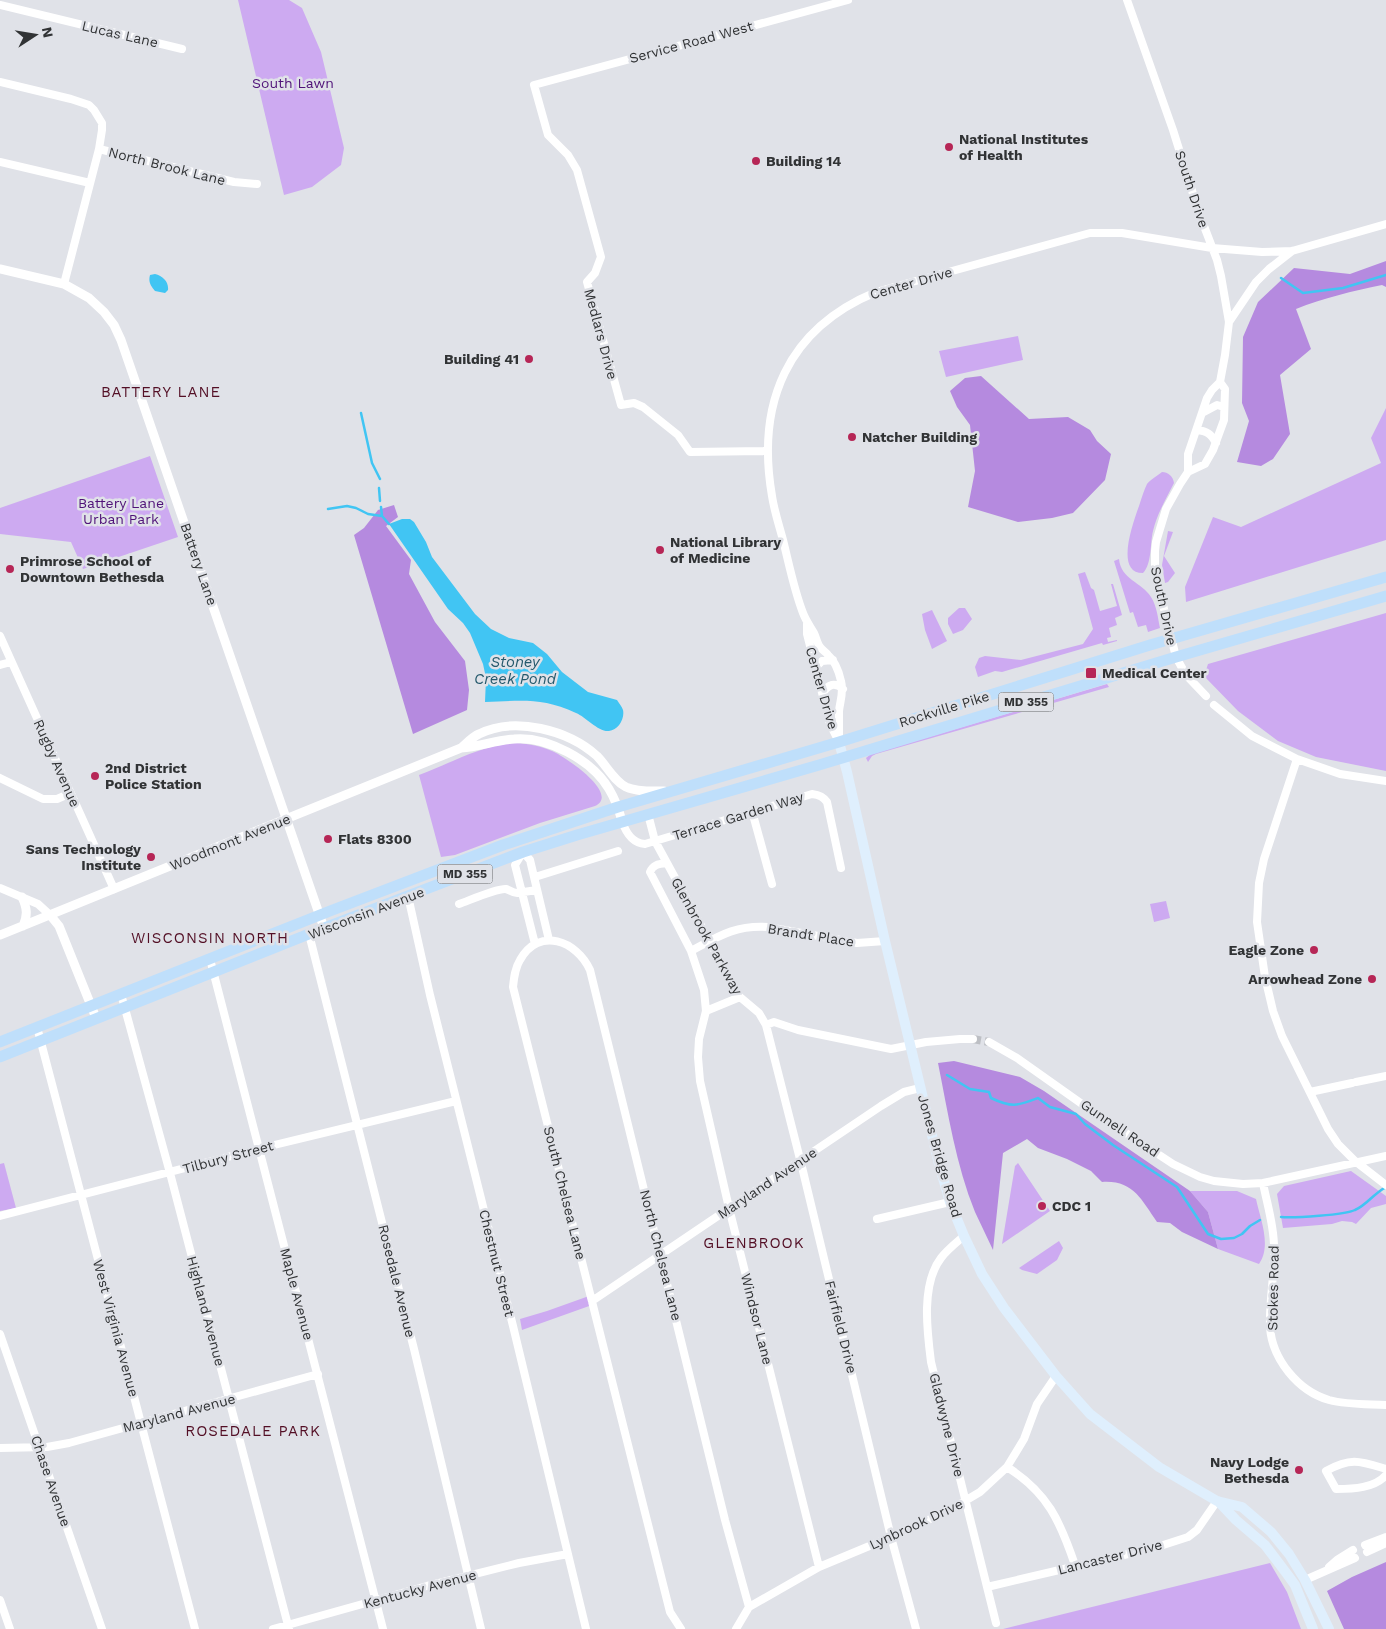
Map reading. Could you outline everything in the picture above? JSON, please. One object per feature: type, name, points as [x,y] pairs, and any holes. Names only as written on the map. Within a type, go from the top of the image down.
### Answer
[{"type":"main road","name":"Rockville Pike","points":[[618,808],[839,742],[1170,639],[1386,577]]},
{"type":"main road","name":"Rockville Pike","points":[[622,821],[843,758],[1176,657],[1386,596]]},
{"type":"main road","name":"Jones Bridge Road","points":[[839,742],[920,1088],[950,1202],[982,1274],[1004,1308],[1056,1376],[1090,1414],[1159,1467],[1217,1501],[1265,1545],[1295,1585],[1313,1629]]},
{"type":"main road","name":"Wisconsin Avenue","points":[[0,1042],[404,883],[519,840],[618,808]]},
{"type":"main road","name":"Wisconsin Avenue","points":[[0,1056],[522,852],[622,821]]},
{"type":"main road","points":[[519,840],[522,852]]},
{"type":"main road","points":[[404,883],[408,896]]},
{"type":"main road","name":"Jones Bridge Road","points":[[1217,1501],[1242,1507],[1271,1532],[1289,1554],[1305,1580],[1329,1629]]},
{"type":"main road","points":[[1295,1585],[1305,1580]]},
{"type":"street","name":"Service Road West","points":[[534,85],[848,0]]},
{"type":"street","name":"South Drive","points":[[1127,0],[1221,276],[1229,322],[1220,382],[1207,398],[1188,454],[1188,472]]},
{"type":"street","name":"Lucas Lane","points":[[0,5],[182,49]]},
{"type":"street","name":"North Brook Lane","points":[[0,82],[89,105],[102,123],[99,149],[234,182],[257,184]]},
{"type":"street","name":"Medlars Drive","points":[[534,85],[548,135],[568,155],[577,170],[602,256],[595,273],[587,282],[620,405],[634,403],[643,407],[678,435],[690,452],[768,451]]},
{"type":"street","points":[[64,284],[99,149]]},
{"type":"street","points":[[0,162],[90,183]]},
{"type":"street","name":"Center Drive","points":[[839,742],[839,709],[843,689],[840,676],[833,660],[819,646],[814,632],[807,624],[797,596],[772,497],[768,451],[769,422],[773,404],[784,374],[794,356],[821,324],[838,311],[876,292],[1090,234],[1122,233],[1212,248],[1292,252],[1386,224]]},
{"type":"street","name":"Center Drive","points":[[1229,322],[1256,282],[1269,269],[1292,252]]},
{"type":"street","name":"Battery Lane","points":[[0,269],[64,284],[89,298],[114,325],[121,340],[324,928]]},
{"type":"street","name":"South Drive","points":[[1206,696],[1186,675],[1176,657],[1155,574],[1155,551],[1166,509],[1188,472],[1206,464],[1216,442],[1224,420],[1225,389],[1220,382]]},
{"type":"street","points":[[1202,413],[1216,405],[1224,407]]},
{"type":"street","points":[[1197,430],[1205,431],[1216,442]]},
{"type":"street","name":"Center Drive","points":[[807,624],[806,634],[830,724],[839,742]]},
{"type":"street","name":"Rugby Avenue","points":[[0,636],[114,889]]},
{"type":"street","points":[[816,667],[822,661],[833,660]]},
{"type":"street","points":[[0,665],[11,662]]},
{"type":"street","points":[[823,693],[834,684],[843,689]]},
{"type":"street","points":[[1214,705],[1252,736],[1297,759],[1340,774],[1386,781]]},
{"type":"street","name":"Woodmont Avenue","points":[[461,748],[477,734],[486,731],[520,726],[538,728],[554,732],[581,744],[598,758],[625,786],[643,791],[677,790]]},
{"type":"street","name":"Woodmont Avenue","points":[[0,935],[461,748],[503,740],[515,738],[538,740],[555,746],[585,763],[595,771],[609,789],[622,821]]},
{"type":"street","points":[[1297,759],[1264,858],[1259,883],[1257,922],[1265,976],[1273,1012],[1282,1036],[1328,1129],[1338,1144],[1355,1161],[1386,1185]]},
{"type":"street","points":[[0,778],[43,799],[57,798],[71,793]]},
{"type":"street","name":"Terrace Garden Way","points":[[655,841],[812,794],[822,796],[827,802],[841,868]]},
{"type":"street","points":[[752,811],[772,884]]},
{"type":"street","name":"Glenbrook Parkway","points":[[648,814],[655,841],[666,863],[740,996],[759,1014],[766,1025]]},
{"type":"street","points":[[622,821],[630,836],[638,844],[655,841]]},
{"type":"street","points":[[535,877],[618,851]]},
{"type":"street","points":[[522,852],[530,860],[535,877],[549,940],[535,944],[516,865],[522,852]]},
{"type":"street","name":"Windsor Lane","points":[[666,863],[656,865],[650,872],[691,951],[704,990],[706,1011],[700,1039],[698,1073],[729,1208],[819,1567]]},
{"type":"street","points":[[0,888],[38,904],[59,926],[96,1018]]},
{"type":"street","points":[[459,904],[506,889],[514,894],[538,890]]},
{"type":"street","name":"Chestnut Street","points":[[408,896],[430,995],[513,1326],[586,1629]]},
{"type":"street","points":[[22,897],[26,906],[27,917],[23,926]]},
{"type":"street","name":"Brandt Place","points":[[710,941],[735,929],[757,926],[857,943],[885,941]]},
{"type":"street","name":"Rosedale Avenue","points":[[309,934],[481,1629]]},
{"type":"street","name":"North Chelsea Lane","points":[[549,940],[561,942],[575,949],[590,970],[725,1520],[749,1607]]},
{"type":"street","points":[[691,951],[710,941]]},
{"type":"street","name":"South Chelsea Lane","points":[[535,944],[520,959],[515,973],[514,986],[670,1612],[681,1629]]},
{"type":"street","name":"Maple Avenue","points":[[210,960],[383,1629]]},
{"type":"street","name":"Highland Avenue","points":[[121,994],[170,1173],[288,1627]]},
{"type":"street","points":[[706,1011],[740,996]]},
{"type":"street","points":[[766,1025],[774,1022],[798,1030],[891,1049],[926,1042],[973,1039]]},
{"type":"street","name":"Fairfield Drive","points":[[766,1025],[891,1537],[916,1629]]},
{"type":"street","name":"West Virginia Avenue","points":[[37,1027],[195,1629]]},
{"type":"street","name":"Gunnell Road","points":[[989,1042],[1017,1058],[1082,1104],[1180,1168],[1214,1181],[1242,1184],[1263,1183],[1386,1156]]},
{"type":"street","points":[[1310,1092],[1386,1076]]},
{"type":"street","name":"Maryland Avenue","points":[[592,1301],[800,1159],[896,1097],[907,1091],[920,1088]]},
{"type":"street","name":"Tilbury Street","points":[[0,1216],[258,1149],[456,1101]]},
{"type":"street","name":"Stokes Road","points":[[1263,1183],[1274,1246],[1271,1333],[1282,1363],[1302,1385],[1325,1398],[1347,1404],[1386,1404]]},
{"type":"street","points":[[877,1219],[950,1202]]},
{"type":"street","name":"Gladwyne Drive","points":[[964,1236],[940,1259],[934,1272],[929,1292],[927,1326],[931,1362],[996,1623]]},
{"type":"street","name":"Chase Avenue","points":[[0,1334],[102,1629]]},
{"type":"street","name":"Maryland Avenue","points":[[0,1448],[39,1448],[69,1443],[318,1374]]},
{"type":"street","name":"Lynbrook Drive","points":[[736,1629],[749,1607],[819,1567],[948,1511],[980,1492],[1007,1467],[1024,1439],[1037,1404],[1056,1376]]},
{"type":"street","points":[[1386,1469],[1354,1461],[1346,1462],[1326,1471],[1336,1489],[1375,1485],[1386,1475]]},
{"type":"street","points":[[1007,1467],[1025,1478],[1047,1503],[1063,1531],[1075,1565]]},
{"type":"street","name":"Lancaster Drive","points":[[987,1588],[1075,1565],[1154,1548],[1188,1537],[1197,1530],[1217,1501]]},
{"type":"street","points":[[1386,1537],[1366,1548],[1386,1543]]},
{"type":"street","name":"Kentucky Avenue","points":[[273,1629],[288,1627],[427,1586],[519,1563],[568,1554]]},
{"type":"street","points":[[1305,1580],[1354,1554]]},
{"type":"street","points":[[0,1600],[10,1629]]},
{"type":"green space","name":"South Lawn","points":[[238,0],[289,0],[302,8],[321,52],[344,148],[341,165],[312,187],[284,195]]},
{"type":"green space","points":[[1018,336],[1023,360],[946,377],[939,351]]},
{"type":"green space","points":[[1386,408],[1386,540],[1186,602],[1185,587],[1213,517],[1241,527],[1381,463],[1371,438]]},
{"type":"green space","name":"Battery Lane Urban Park","points":[[150,456],[178,537],[83,569],[71,542],[0,534],[0,508]]},
{"type":"green space","points":[[1162,472],[1170,475],[1174,483],[1155,525],[1146,569],[1143,573],[1134,571],[1129,564],[1128,544],[1134,520],[1147,484]]},
{"type":"green space","points":[[1168,531],[1173,532],[1164,556],[1175,573],[1165,583],[1162,565]]},
{"type":"green space","points":[[1119,559],[1124,572],[1151,597],[1156,608],[1160,628],[1148,632],[1146,625],[1138,627],[1133,612],[1130,613],[1114,561]]},
{"type":"green space","points":[[1085,572],[1091,588],[1094,590],[1100,611],[1117,606],[1111,584],[1113,584],[1122,615],[1115,618],[1117,625],[1109,628],[1111,637],[1107,638],[1108,642],[1117,641],[1103,645],[1102,643],[1002,672],[995,671],[978,677],[975,667],[979,658],[985,656],[1021,660],[1083,644],[1093,629],[1078,574]]},
{"type":"green space","points":[[959,608],[965,608],[972,619],[963,630],[953,634],[948,624],[948,618]]},
{"type":"green space","points":[[932,610],[947,641],[932,649],[925,630],[922,614]]},
{"type":"green space","points":[[1386,613],[1386,771],[1316,757],[1278,741],[1238,711],[1204,676],[1208,664]]},
{"type":"green space","points":[[1107,684],[1109,687],[876,754],[868,762],[866,758],[871,754]]},
{"type":"green space","points":[[517,743],[552,751],[578,767],[596,785],[601,793],[601,800],[595,806],[540,823],[455,855],[441,857],[419,775],[479,750]]},
{"type":"green space","points":[[1166,901],[1170,918],[1154,922],[1150,904]]},
{"type":"green space","points":[[4,1163],[16,1208],[0,1211],[0,1164]]},
{"type":"green space","points":[[1018,1163],[1050,1211],[1002,1244],[1015,1166]]},
{"type":"green space","points":[[1351,1171],[1386,1196],[1386,1204],[1371,1208],[1356,1224],[1342,1221],[1332,1224],[1283,1228],[1277,1194],[1284,1186]]},
{"type":"green space","points":[[1190,1191],[1237,1191],[1256,1199],[1265,1241],[1263,1257],[1259,1264],[1218,1249],[1208,1212]]},
{"type":"green space","points":[[1059,1241],[1063,1248],[1057,1260],[1037,1274],[1019,1268]]},
{"type":"green space","points":[[589,1296],[592,1305],[522,1330],[520,1319]]},
{"type":"green space","points":[[1270,1563],[1287,1592],[1301,1629],[1003,1629]]},
{"type":"shaded area","points":[[1386,261],[1386,287],[1382,285],[1349,292],[1296,309],[1311,349],[1280,375],[1290,434],[1273,459],[1261,466],[1237,462],[1249,421],[1242,403],[1243,337],[1258,302],[1294,268],[1350,274]]},
{"type":"shaded area","points":[[981,376],[1029,419],[1068,417],[1090,430],[1097,441],[1111,454],[1105,480],[1073,513],[1052,518],[1018,522],[968,507],[975,471],[970,425],[957,407],[950,391],[965,378]]},
{"type":"shaded area","points":[[394,505],[398,517],[386,526],[411,560],[409,574],[435,622],[465,661],[469,690],[467,710],[413,734],[354,535],[364,528],[378,510]]},
{"type":"shaded area","points":[[954,1061],[1020,1077],[1044,1091],[1190,1191],[1208,1212],[1218,1249],[1182,1232],[1170,1223],[1157,1222],[1141,1199],[1129,1188],[1113,1182],[1102,1182],[1091,1171],[1038,1148],[1027,1139],[1003,1153],[993,1250],[968,1194],[949,1120],[938,1063]]},
{"type":"shaded area","points":[[1386,1562],[1386,1629],[1344,1629],[1327,1591],[1352,1577]]},
{"type":"water","points":[[150,275],[161,276],[166,282],[168,290],[165,293],[155,291],[151,286]]},
{"type":"water","name":"Stoney Creek Pond","points":[[402,519],[410,519],[414,522],[426,542],[432,557],[475,614],[491,629],[509,638],[533,643],[547,654],[562,672],[588,692],[617,700],[623,709],[622,720],[618,726],[612,730],[605,731],[576,713],[541,702],[485,702],[486,678],[483,664],[470,633],[463,623],[448,609],[389,524]]},
{"type":"waterway","points":[[1281,278],[1303,293],[1343,288],[1386,275]]},
{"type":"waterway","points":[[361,413],[372,463],[380,479]]},
{"type":"waterway","points":[[379,488],[380,501]]},
{"type":"waterway","points":[[328,509],[347,506],[356,508],[368,514],[382,516],[389,524]]},
{"type":"waterway","points":[[381,507],[382,516]]},
{"type":"waterway","points":[[947,1075],[970,1089],[989,1092],[991,1098],[1010,1105],[1038,1098],[1050,1107],[1076,1114],[1085,1124],[1113,1145],[1177,1187],[1208,1234],[1221,1239],[1234,1238],[1260,1220]]},
{"type":"waterway","points":[[1281,1217],[1319,1216],[1349,1212],[1359,1208],[1386,1187]]},
{"type":"tunnel","points":[[973,1039],[989,1042]]},
{"type":"place","name":"National Institutes of Health","points":[[949,147]]},
{"type":"place","name":"Building 14","points":[[756,161]]},
{"type":"place","name":"Building 41","points":[[529,359]]},
{"type":"place","name":"Natcher Building","points":[[852,437]]},
{"type":"place","name":"National Library of Medicine","points":[[660,550]]},
{"type":"place","name":"Primrose School of Downtown Bethesda","points":[[10,569]]},
{"type":"place","name":"Medical Center","points":[[1091,673]]},
{"type":"place","name":"2nd District Police Station","points":[[95,776]]},
{"type":"place","name":"Flats 8300","points":[[328,839]]},
{"type":"place","name":"Sans Technology Institute","points":[[151,857]]},
{"type":"place","name":"Eagle Zone","points":[[1314,950]]},
{"type":"place","name":"Arrowhead Zone","points":[[1372,979]]},
{"type":"place","name":"CDC 1","points":[[1042,1206]]},
{"type":"place","name":"Navy Lodge Bethesda","points":[[1299,1470]]},
{"type":"district","name":"BATTERY LANE","points":[[161,392]]},
{"type":"district","name":"WISCONSIN NORTH","points":[[210,938]]},
{"type":"district","name":"GLENBROOK","points":[[754,1243]]},
{"type":"district","name":"ROSEDALE PARK","points":[[253,1431]]}]
